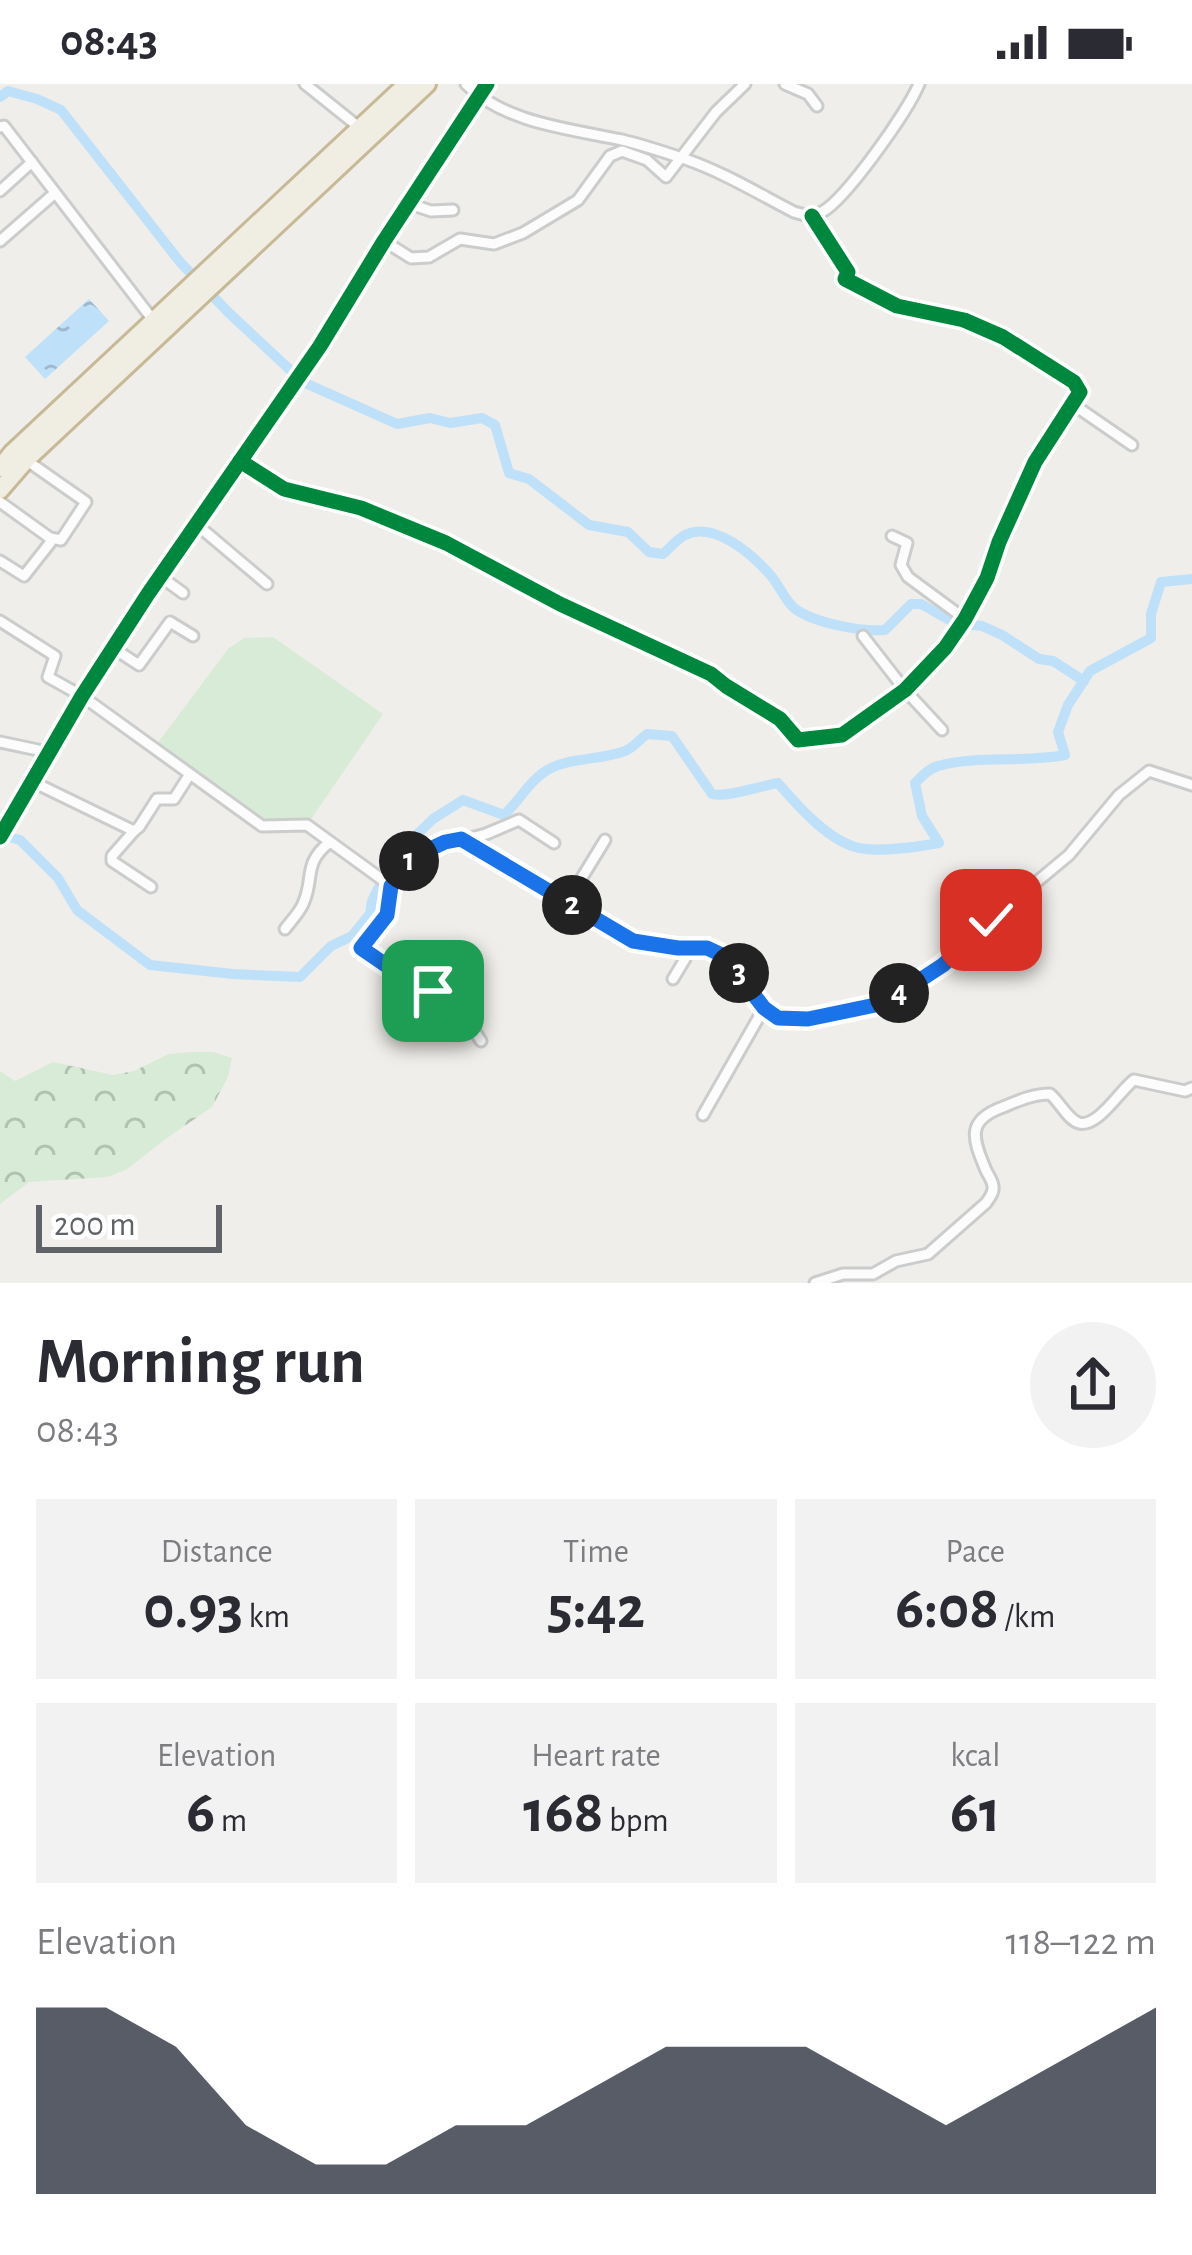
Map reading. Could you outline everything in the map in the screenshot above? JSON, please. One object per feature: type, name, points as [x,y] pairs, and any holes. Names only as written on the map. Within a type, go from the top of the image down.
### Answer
[{"type":"highway","points":[[0,490],[407,84]]},
{"type":"highway","points":[[215,272],[427,84]]},
{"type":"highway","points":[[0,468],[153,320],[192,294]]},
{"type":"street","points":[[305,84],[360,128]]},
{"type":"street","points":[[466,84],[478,96],[530,118],[680,157],[794,212],[812,216],[834,202],[880,146],[919,84]]},
{"type":"street","points":[[0,837],[113,648],[298,378],[487,84]]},
{"type":"street","points":[[384,241],[411,259],[429,256],[460,239],[494,244],[523,233],[578,200],[610,156],[622,151],[647,160],[666,177],[716,112],[745,84]]},
{"type":"street","points":[[785,84],[808,94],[817,106]]},
{"type":"street","points":[[0,127],[4,126],[153,320]]},
{"type":"street","points":[[0,191],[32,162]]},
{"type":"street","points":[[0,241],[55,193]]},
{"type":"street","points":[[410,204],[431,211],[453,210]]},
{"type":"street","points":[[240,461],[284,490],[362,508],[446,543],[560,604],[711,674],[780,719],[798,740],[842,734],[905,690],[945,648],[987,578],[1035,462],[1079,392],[1074,382],[1003,338],[964,320],[897,306],[845,279],[848,272],[812,216]]},
{"type":"street","points":[[1071,403],[1132,445]]},
{"type":"street","points":[[0,502],[50,538],[61,540],[86,502],[26,460]]},
{"type":"street","points":[[196,524],[267,584]]},
{"type":"street","points":[[892,536],[907,543],[901,565],[908,577],[965,619]]},
{"type":"street","points":[[0,562],[24,575],[50,538]]},
{"type":"street","points":[[161,577],[183,593]]},
{"type":"street","points":[[0,621],[55,656],[48,677],[82,696],[262,826],[307,825],[390,886]]},
{"type":"street","points":[[113,648],[140,665],[170,622],[193,636]]},
{"type":"street","points":[[862,636],[942,730]]},
{"type":"street","points":[[0,742],[49,756]]},
{"type":"street","points":[[463,840],[633,941],[707,948],[724,956],[764,1008],[778,1018],[808,1019],[885,1003],[943,965],[1069,855],[1119,796],[1149,771],[1192,785]]},
{"type":"street","points":[[152,887],[112,861],[112,856],[157,799],[174,799],[190,774]]},
{"type":"street","points":[[33,782],[134,831]]},
{"type":"street","points":[[198,801],[208,786]]},
{"type":"street","points":[[481,1041],[452,1004],[361,948],[387,915],[390,886],[413,857],[445,842],[486,834],[519,820],[554,843]]},
{"type":"street","points":[[567,902],[605,840]]},
{"type":"street","points":[[285,928],[305,901],[309,867],[330,842]]},
{"type":"street","points":[[673,979],[686,959],[678,948]]},
{"type":"street","points":[[703,1115],[764,1008]]},
{"type":"street","points":[[815,1283],[842,1274],[873,1274],[896,1261],[928,1254],[986,1203],[993,1185],[975,1134],[976,1124],[987,1112],[1045,1093],[1083,1123],[1096,1118],[1135,1080],[1185,1091],[1192,1088]]},
{"type":"green space","points":[[273,637],[383,714],[307,825],[262,826],[154,748],[228,649],[244,638]]},
{"type":"green space","points":[[169,1054],[232,1058],[212,1107],[126,1170],[107,1177],[29,1182],[0,1204],[0,1071],[15,1081],[53,1062],[113,1075],[134,1071]]},
{"type":"water","points":[[89,299],[109,321],[45,379],[25,357]]},
{"type":"waterway","points":[[0,97],[8,91],[61,110],[180,262],[303,382],[397,424],[430,418],[450,423],[482,418],[495,425],[509,473],[529,479],[589,525],[628,532],[649,552],[663,554],[685,535],[709,532],[721,536],[755,559],[791,605],[813,618],[851,628],[885,630],[911,604],[921,604],[951,621]]},
{"type":"waterway","points":[[5,836],[20,840],[58,878],[77,910],[150,965],[300,977],[331,946],[352,936],[370,914],[392,861],[433,819],[463,800],[504,815],[551,768],[625,751],[647,734],[672,736],[712,794],[778,783],[821,827],[852,846],[883,850],[939,843],[922,816],[915,783],[932,769],[953,763],[1065,755],[1058,732],[1068,705],[1090,671],[1151,638],[1151,614],[1161,582],[1192,579]]},
{"type":"waterway","points":[[964,624],[1002,635],[1084,681]]},
{"type":"cycle path","points":[[0,837],[82,696],[320,346],[487,84]]},
{"type":"cycle path","points":[[240,461],[284,489],[361,508],[446,543],[560,604],[711,674],[780,719],[798,740],[842,735],[905,690],[945,648],[987,578],[1035,462],[1080,392],[1074,382],[1003,337],[964,320],[897,306],[845,279],[848,272],[812,216]]},
{"type":"route","points":[[433,991],[361,948],[387,915],[391,886],[413,857],[461,839],[633,941],[707,948],[724,956],[764,1008],[778,1018],[808,1019],[885,1003],[943,965],[991,920]]}]
